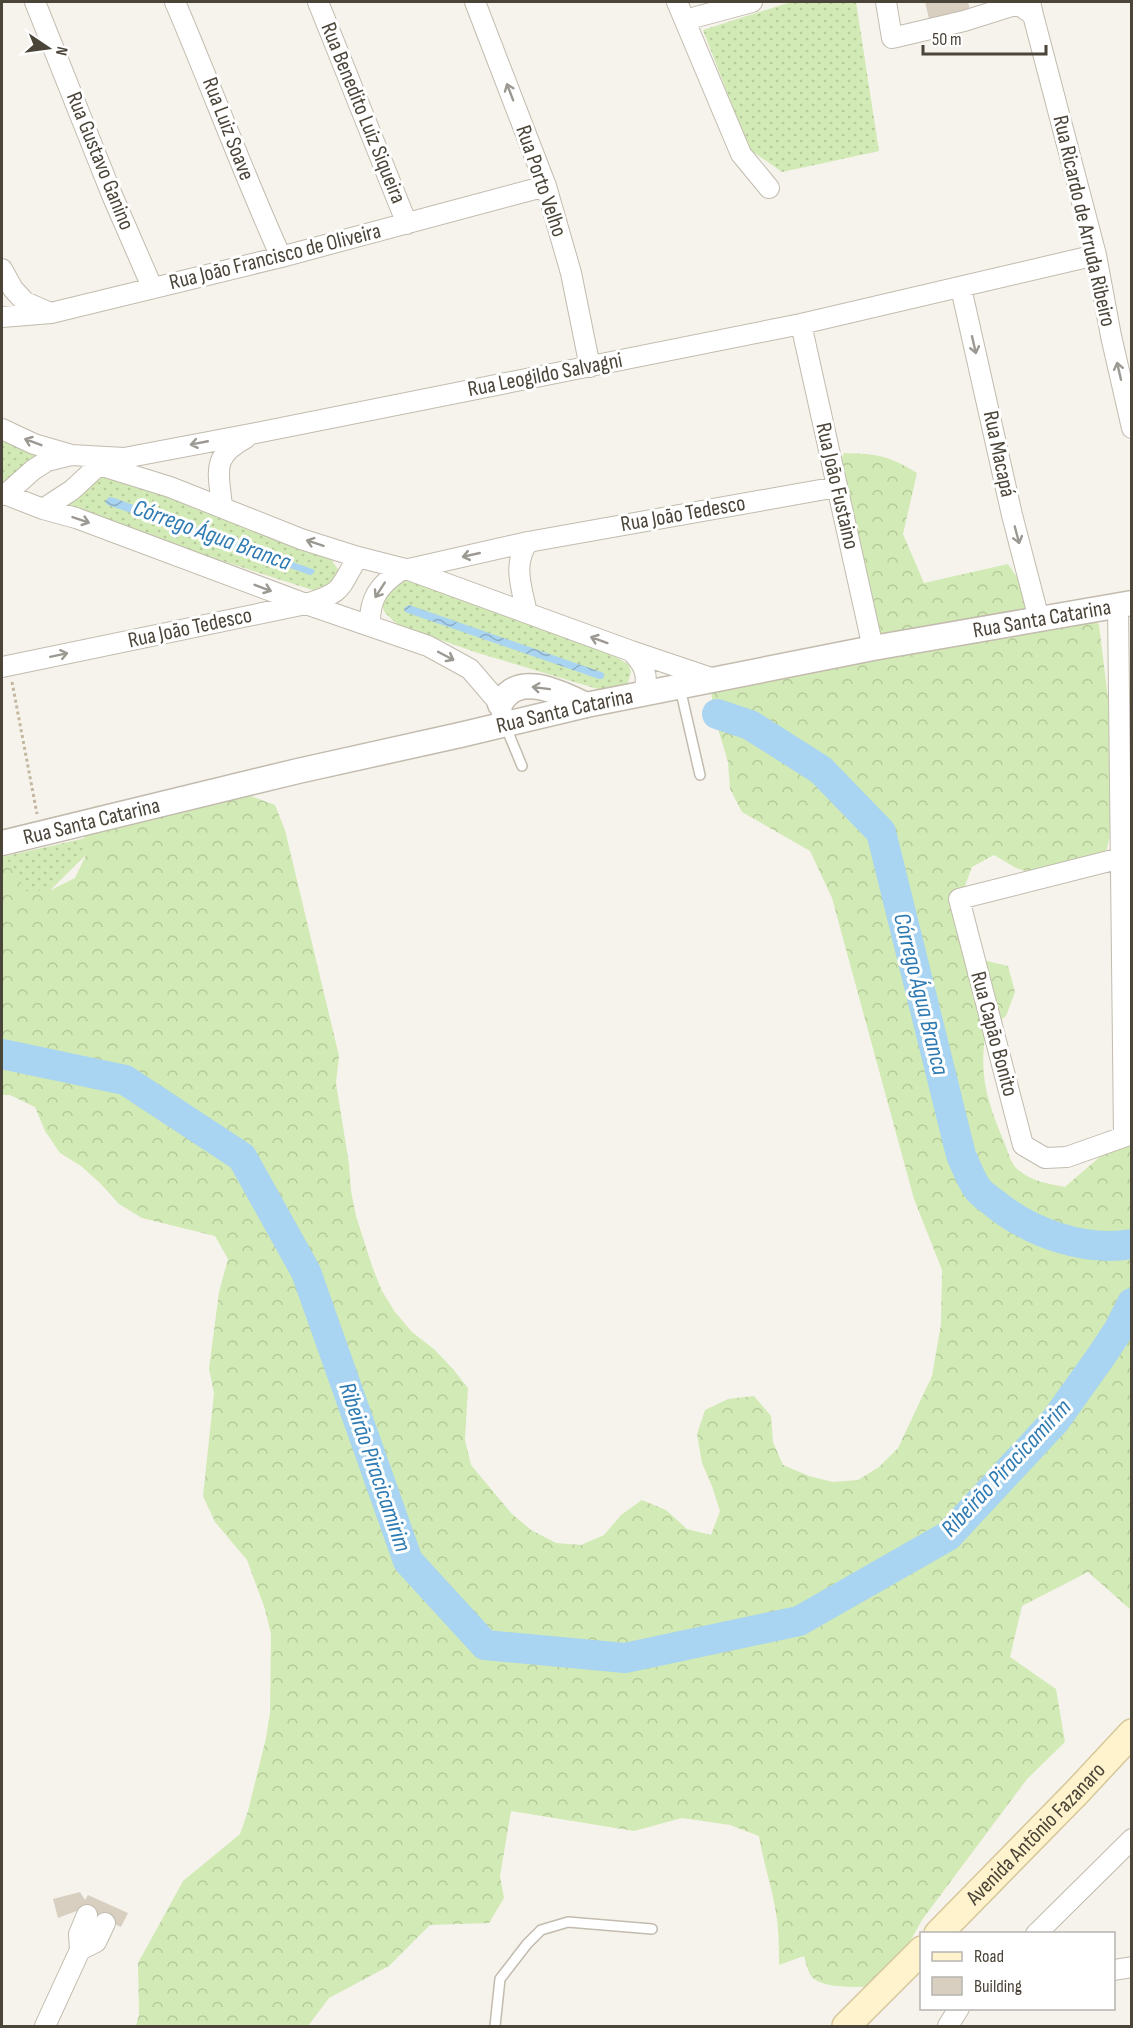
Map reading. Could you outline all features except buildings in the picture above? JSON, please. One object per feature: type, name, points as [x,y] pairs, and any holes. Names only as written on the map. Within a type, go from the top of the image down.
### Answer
[{"type":"main road","name":"Avenida Antônio Fazanaro","points":[[940,1932],[1131,1734]]},
{"type":"main road","name":"Avenida Antônio Fazanaro","points":[[962,1932],[1131,1757]]},
{"type":"main road","points":[[846,2026],[920,1951]]},
{"type":"main road","points":[[867,2026],[920,1973]]},
{"type":"street","name":"Rua Gustavo Ganino","points":[[35,2],[112,195],[152,287]]},
{"type":"street","name":"Rua Luiz Soave","points":[[175,2],[281,257]]},
{"type":"street","name":"Rua Benedito Luiz Siqueira","points":[[318,2],[407,224]]},
{"type":"street","name":"Rua Porto Velho","points":[[475,2],[546,186],[571,273],[590,367]]},
{"type":"street","points":[[677,2],[741,154],[769,188]]},
{"type":"street","points":[[685,20],[752,2]]},
{"type":"street","points":[[886,2],[892,38],[964,21],[1018,4],[1031,8]]},
{"type":"street","name":"Rua Ricardo de Arruda Ribeiro","points":[[1031,8],[1096,255],[1131,428]]},
{"type":"street","name":"Rua João Francisco de Oliveira","points":[[2,317],[51,313],[281,257],[546,186]]},
{"type":"street","name":"Rua Leogildo Salvagni","points":[[3,494],[40,465],[71,455],[124,458],[256,433],[801,324],[1096,255]]},
{"type":"street","points":[[2,269],[13,289],[25,302],[51,313]]},
{"type":"street","points":[[2,275],[2,283]]},
{"type":"street","name":"Rua Macapá","points":[[961,288],[1012,515],[1039,619]]},
{"type":"street","name":"Rua João Fustaino","points":[[801,324],[873,648]]},
{"type":"street","points":[[2,429],[34,444],[170,487],[301,539],[409,570],[714,679]]},
{"type":"street","points":[[222,507],[219,468],[223,453],[234,444],[256,433]]},
{"type":"street","points":[[43,509],[72,490],[99,465]]},
{"type":"street","name":"Rua João Tedesco","points":[[370,625],[369,610],[380,588],[400,571],[528,542],[837,487]]},
{"type":"street","points":[[3,494],[76,518],[306,604],[428,646],[471,669],[502,714]]},
{"type":"street","points":[[527,613],[519,582],[519,569],[520,556],[528,542]]},
{"type":"street","name":"Rua João Tedesco","points":[[5,666],[306,604],[339,591],[358,557]]},
{"type":"street","points":[[1125,604],[1121,858],[1128,1135]]},
{"type":"street","name":"Rua Santa Catarina","points":[[2,843],[298,771],[502,714],[586,705],[873,648],[1125,604]]},
{"type":"street","points":[[631,651],[645,669],[647,684],[644,693]]},
{"type":"street","points":[[502,714],[505,694],[515,689],[538,686],[551,689],[586,705]]},
{"type":"street","name":"Rua Capão Bonito","points":[[1121,858],[959,899],[1023,1145],[1045,1158],[1067,1157],[1128,1135]]},
{"type":"street","points":[[1038,1932],[1131,1839]]},
{"type":"street","points":[[45,2026],[80,1950],[79,1934],[96,1919]]},
{"type":"street","points":[[1115,1970],[1131,1967]]},
{"type":"street","points":[[948,2026],[958,2010]]},
{"type":"lane","points":[[680,686],[700,775]]},
{"type":"lane","points":[[502,714],[522,766]]},
{"type":"lane","points":[[495,2026],[500,1979],[541,1930],[568,1922],[652,1929]]},
{"type":"path","points":[[5,666],[41,834]]},
{"type":"green space","points":[[791,2],[856,2],[879,151],[782,172],[749,149],[703,30]]},
{"type":"green space","points":[[2,431],[41,455],[2,491]]},
{"type":"green space","points":[[844,453],[882,457],[898,462],[917,473],[903,534],[924,583],[1008,564],[1023,586],[1033,608],[1084,605],[1099,625],[1113,738],[1112,824],[1107,849],[1087,868],[1041,876],[1016,868],[994,855],[972,867],[963,891],[983,960],[1008,966],[1015,992],[1006,1016],[986,1031],[983,1062],[989,1102],[1013,1164],[1022,1173],[1034,1179],[1065,1187],[1103,1154],[1131,1145],[1131,1610],[1088,1572],[1022,1606],[1010,1657],[1056,1689],[1065,1742],[1027,1779],[922,1920],[908,1945],[869,1987],[824,1984],[813,1978],[804,1956],[779,1965],[776,1913],[759,1836],[730,1825],[682,1818],[634,1831],[511,1811],[500,1876],[504,1898],[489,1923],[430,1925],[389,1966],[329,1998],[308,2026],[136,2026],[139,2015],[138,1963],[183,1881],[240,1834],[248,1811],[270,1713],[271,1634],[265,1609],[247,1560],[215,1522],[203,1496],[214,1393],[209,1369],[219,1292],[228,1259],[215,1236],[142,1218],[119,1204],[81,1166],[60,1153],[45,1131],[35,1107],[10,1095],[2,1095],[2,854],[15,869],[25,891],[51,890],[75,878],[86,855],[83,829],[94,806],[226,793],[251,796],[275,805],[285,830],[339,1056],[336,1083],[351,1191],[356,1216],[372,1266],[382,1291],[395,1312],[412,1332],[435,1350],[468,1388],[465,1440],[471,1465],[511,1513],[531,1530],[556,1543],[581,1545],[604,1535],[621,1515],[642,1500],[666,1510],[687,1529],[711,1535],[720,1511],[702,1463],[697,1434],[705,1410],[728,1399],[754,1396],[771,1416],[773,1442],[783,1465],[809,1476],[833,1482],[858,1480],[879,1467],[898,1448],[932,1376],[941,1324],[942,1270],[914,1199],[832,898],[810,851],[742,812],[730,789],[728,762],[713,712],[711,688],[808,658],[879,632],[834,476]]},
{"type":"green space","points":[[103,477],[158,490],[328,555],[344,578],[328,595],[61,508],[89,482]]},
{"type":"green space","points":[[400,575],[587,644],[618,658],[629,665],[631,672],[628,683],[623,689],[611,693],[478,653],[398,625],[385,613],[381,603]]},
{"type":"green space","points":[[108,833],[2,938],[2,857]]},
{"type":"water","points":[[109,497],[315,570],[310,575],[108,505],[105,502]]},
{"type":"water","points":[[409,605],[604,673],[604,677],[599,679],[405,612],[404,608]]},
{"type":"waterway","name":"Córrego Água Branca","points":[[717,714],[750,725],[821,770],[881,832],[961,1155],[979,1190],[1009,1214],[1059,1238],[1095,1245],[1132,1244]]},
{"type":"waterway","name":"Ribeirão Piracicamirim","points":[[2,1054],[125,1080],[242,1157],[306,1272],[408,1561],[485,1645],[625,1658],[799,1621],[948,1536],[1055,1421],[1119,1329],[1132,1303]]}]
